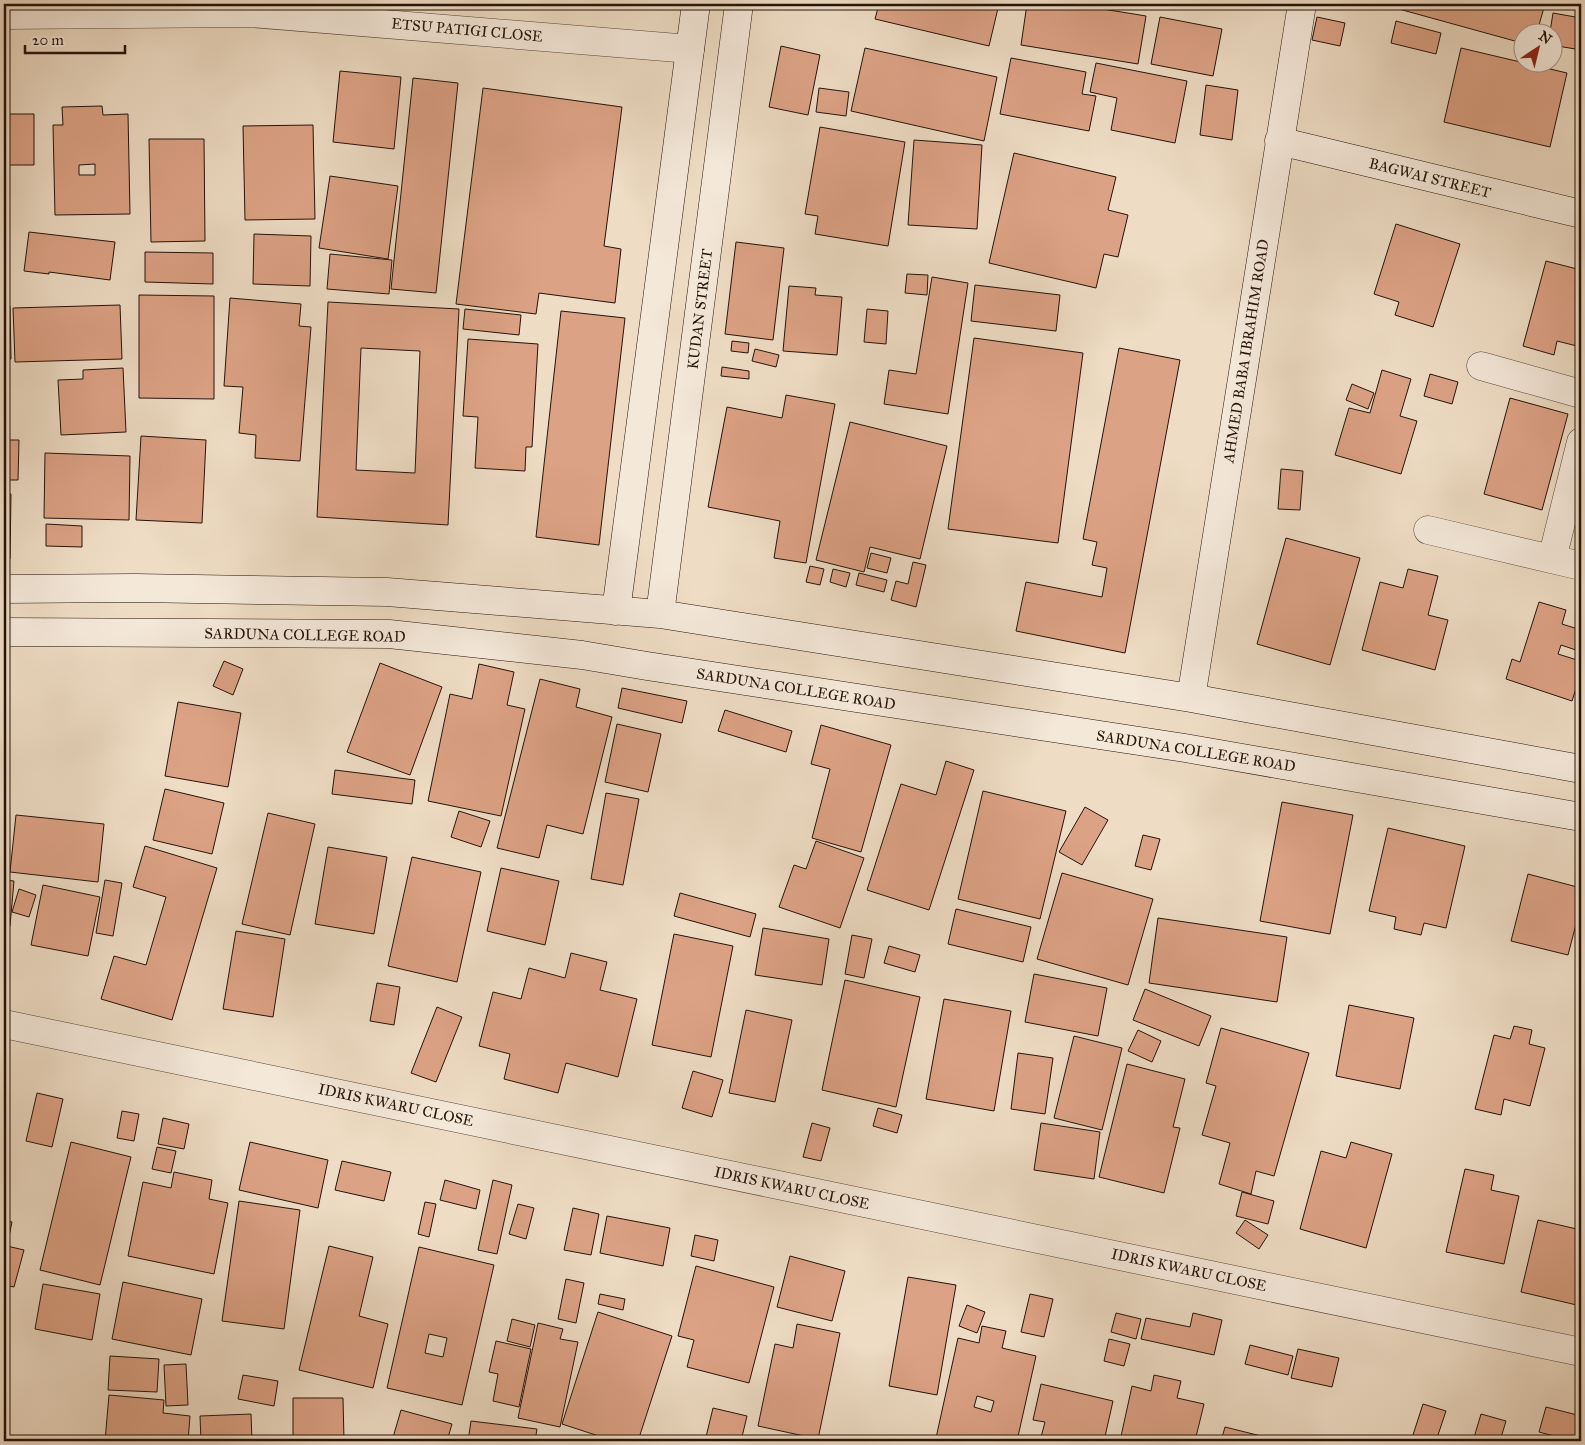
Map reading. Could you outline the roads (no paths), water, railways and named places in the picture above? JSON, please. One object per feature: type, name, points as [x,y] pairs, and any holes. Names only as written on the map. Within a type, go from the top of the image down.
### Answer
[{"type":"street","points":[[616,611],[696,4]]},
{"type":"street","name":"KUDAN STREET","points":[[660,614],[739,4]]},
{"type":"street","name":"AHMED BABA IBRAHIM ROAD","points":[[1191,698],[1302,4]]},
{"type":"street","name":"ETSU PATIGI CLOSE","points":[[4,15],[250,8],[690,49]]},
{"type":"street","name":"BAGWAI STREET","points":[[1279,141],[1581,214]]},
{"type":"street","points":[[1481,366],[1581,394]]},
{"type":"street","points":[[1552,559],[1581,442]]},
{"type":"street","points":[[1428,530],[1581,566]]},
{"type":"street","points":[[4,589],[135,588],[386,592],[660,614],[1191,698],[1581,769]]},
{"type":"street","name":"SARDUNA COLLEGE ROAD","points":[[4,632],[389,634],[582,655],[1185,748],[1581,818]]},
{"type":"street","name":"IDRIS KWARU CLOSE","points":[[4,1024],[1581,1352]]}]
